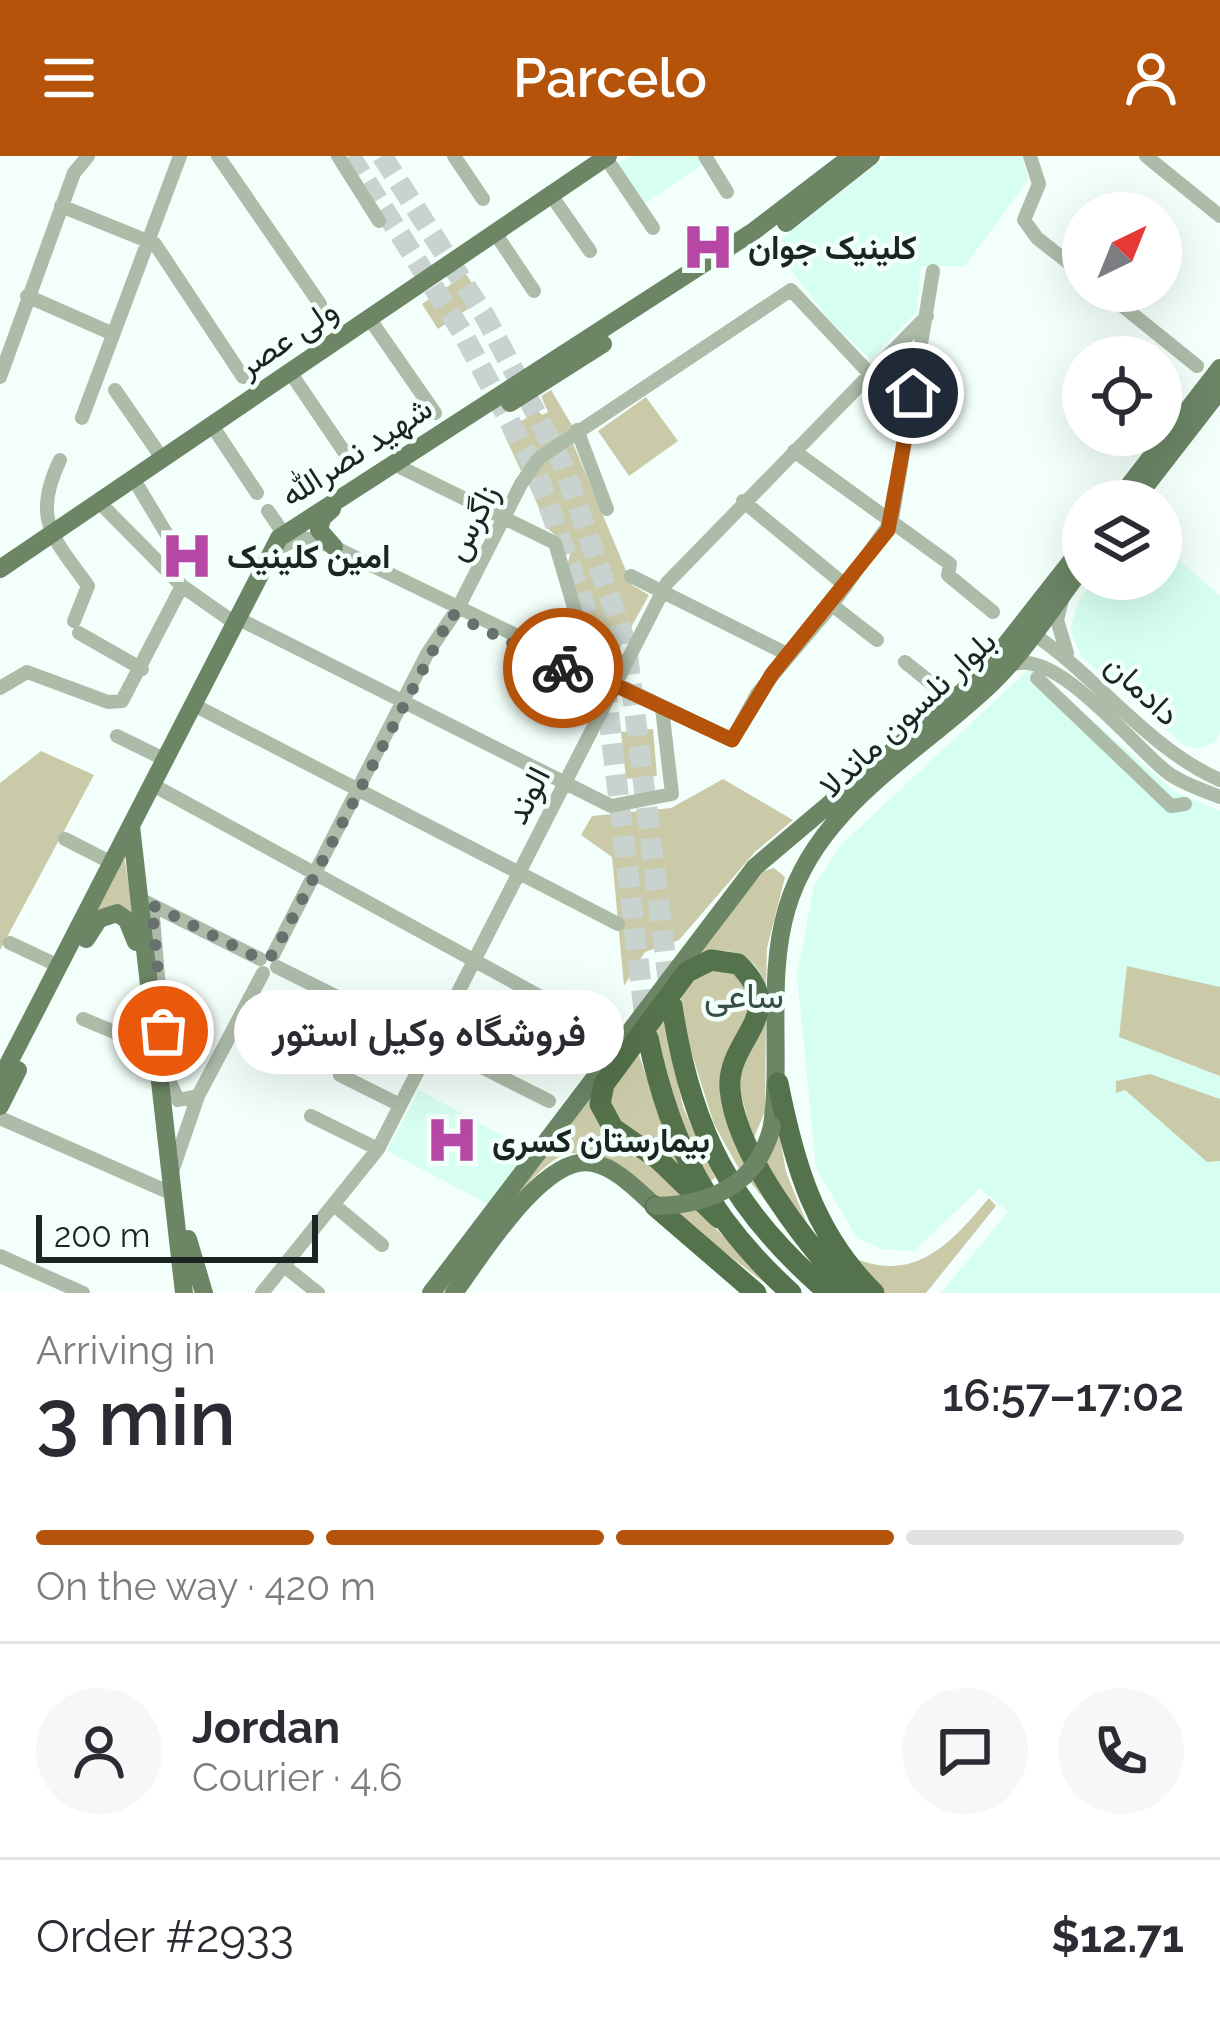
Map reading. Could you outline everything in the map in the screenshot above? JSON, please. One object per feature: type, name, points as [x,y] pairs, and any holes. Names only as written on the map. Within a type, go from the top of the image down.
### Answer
[{"type":"highway","points":[[791,1293],[658,1160],[613,1128],[600,1104],[604,1084],[687,971],[711,960],[738,964],[758,988],[757,1019],[731,1075],[743,1131],[794,1224],[851,1293]]},
{"type":"highway","points":[[672,1006],[684,1077],[711,1150],[738,1200],[770,1240],[829,1293]]},
{"type":"highway","points":[[648,1038],[669,1118],[719,1218]]},
{"type":"highway","points":[[684,1077],[756,1203],[805,1257],[851,1293]]},
{"type":"highway","points":[[778,1083],[811,1206],[836,1251],[874,1293]]},
{"type":"highway","points":[[655,1206],[756,1293]]},
{"type":"main road","name":"شهید نصرالله","points":[[0,1106],[59,966],[284,534],[735,244],[852,156]]},
{"type":"main road","name":"شهید نصرالله","points":[[334,547],[320,535],[325,514],[709,276],[814,203],[871,156]]},
{"type":"main road","name":"ولی عصر","points":[[0,569],[551,195],[578,164],[607,157]]},
{"type":"main road","points":[[1182,412],[1220,368]]},
{"type":"main road","points":[[1150,480],[1220,390]]},
{"type":"main road","name":"بلوار نلسون ماندلا","points":[[431,1293],[755,867],[840,804],[982,676],[1062,573]]},
{"type":"main road","name":"بلوار نلسون ماندلا","points":[[865,781],[1007,667],[1062,594]]},
{"type":"main road","points":[[982,676],[1032,633]]},
{"type":"main road","name":"بلوار نلسون ماندلا","points":[[655,1206],[695,1204],[738,1183],[757,1163],[772,1126],[778,1083],[778,951],[793,889],[840,804]]},
{"type":"main road","points":[[131,826],[145,902],[145,970],[153,1048],[162,1073],[183,1290]]},
{"type":"main road","points":[[755,867],[779,865],[793,889]]},
{"type":"main road","name":"شهید نصرالله","points":[[0,1080],[93,925],[111,913],[124,916],[145,970]]},
{"type":"main road","points":[[454,1293],[537,1186],[567,1164],[588,1161],[607,1167],[655,1206]]},
{"type":"main road","points":[[174,1195],[203,1293]]},
{"type":"street","points":[[0,377],[74,173],[88,156]]},
{"type":"street","points":[[27,296],[110,339],[118,336],[184,156]]},
{"type":"street","points":[[218,156],[320,304]]},
{"type":"street","points":[[338,156],[379,220]]},
{"type":"street","points":[[454,156],[483,199]]},
{"type":"street","points":[[705,156],[727,191]]},
{"type":"street","points":[[1030,156],[1039,180],[1024,220],[1037,238],[1062,258]]},
{"type":"street","points":[[1146,156],[1220,216]]},
{"type":"street","points":[[607,157],[653,228]]},
{"type":"street","points":[[551,195],[590,251]]},
{"type":"street","points":[[61,206],[151,244],[243,377]]},
{"type":"street","points":[[495,233],[534,291]]},
{"type":"street","points":[[270,557],[301,537],[334,547],[613,688],[732,740],[787,654],[832,605],[892,520],[933,272]]},
{"type":"street","name":"زاگرس","points":[[174,1195],[198,1096],[427,653],[455,611],[527,472],[561,441],[791,290],[869,374]]},
{"type":"street","points":[[1130,312],[1197,366]]},
{"type":"street","name":"الوند","points":[[262,1293],[378,1149],[662,592],[685,558],[927,316]]},
{"type":"street","points":[[369,318],[435,412]]},
{"type":"street","points":[[82,418],[110,339]]},
{"type":"street","points":[[290,372],[347,456]]},
{"type":"street","points":[[115,390],[162,458]]},
{"type":"street","points":[[212,424],[256,493]]},
{"type":"street","points":[[578,430],[607,509]]},
{"type":"street","points":[[794,451],[950,564],[948,574],[993,612]]},
{"type":"street","points":[[60,460],[46,496],[45,524],[89,589],[76,627],[142,669]]},
{"type":"street","points":[[402,468],[555,543],[586,648]]},
{"type":"street","points":[[133,478],[175,548]]},
{"type":"street","points":[[743,501],[846,586]]},
{"type":"street","points":[[99,502],[182,586],[238,621],[611,806],[672,794],[662,708]]},
{"type":"street","points":[[268,511],[284,534]]},
{"type":"street","points":[[632,576],[787,654]]},
{"type":"street","points":[[0,688],[27,672],[117,703],[126,699],[182,586]]},
{"type":"street","points":[[427,653],[440,614],[435,596]]},
{"type":"street","points":[[1063,600],[1057,620],[1069,658]]},
{"type":"street","points":[[832,605],[877,640]]},
{"type":"street","name":"دادمان","points":[[1032,633],[1069,658],[1176,758],[1217,787]]},
{"type":"street","name":"دادمان","points":[[1007,667],[1027,660],[1052,669],[1170,774],[1217,787]]},
{"type":"street","points":[[905,662],[952,700]]},
{"type":"street","points":[[1037,678],[1171,806],[1185,804]]},
{"type":"street","points":[[194,705],[618,924]]},
{"type":"street","points":[[117,736],[166,760]]},
{"type":"street","points":[[153,785],[594,1025]]},
{"type":"street","points":[[65,838],[112,863]]},
{"type":"street","points":[[145,902],[404,1030],[419,1048],[413,1081]]},
{"type":"street","points":[[145,902],[162,1073],[173,1096],[184,1101],[198,1096]]},
{"type":"street","points":[[10,943],[59,966]]},
{"type":"street","points":[[404,1030],[429,1030],[473,960]]},
{"type":"street","points":[[83,1018],[153,1048]]},
{"type":"street","points":[[432,1042],[549,1101]]},
{"type":"street","points":[[340,1075],[400,1105]]},
{"type":"street","points":[[311,1116],[378,1149]]},
{"type":"street","points":[[0,1118],[174,1195]]},
{"type":"street","points":[[334,1205],[382,1245]]},
{"type":"street","points":[[0,1256],[83,1293]]},
{"type":"street","points":[[284,1266],[318,1293]]},
{"type":"shaded area","points":[[630,156],[701,156],[705,163],[642,205],[616,165]]},
{"type":"shaded area","points":[[887,156],[1022,156],[1028,180],[965,266],[921,266],[917,312],[870,359],[832,323],[772,246]]},
{"type":"shaded area","points":[[466,274],[483,299],[438,329],[422,304]]},
{"type":"shaded area","points":[[551,390],[573,427],[539,450],[521,471],[503,432],[538,411],[548,412],[541,396]]},
{"type":"shaded area","points":[[646,397],[678,441],[629,476],[598,431]]},
{"type":"shaded area","points":[[572,441],[632,585],[649,595],[608,669],[596,664],[567,567],[571,549],[548,529],[528,483],[545,461]]},
{"type":"shaded area","points":[[1182,563],[1220,596],[1220,732],[1216,741],[1199,749],[1184,745],[1082,657],[1070,630],[1079,600],[1182,600]]},
{"type":"shaded area","points":[[1031,667],[1175,792],[1220,811],[1220,1293],[941,1293],[1008,1212],[980,1188],[914,1251],[882,1249],[857,1238],[816,1168],[797,975],[814,886],[841,845]]},
{"type":"shaded area","points":[[653,729],[657,776],[626,779],[621,732]]},
{"type":"shaded area","points":[[41,751],[94,775],[0,950],[0,783]]},
{"type":"shaded area","points":[[723,779],[793,820],[755,852],[679,940],[645,952],[624,986],[612,857],[581,835],[592,816],[671,808]]},
{"type":"shaded area","points":[[123,850],[134,916],[115,904],[89,917]]},
{"type":"shaded area","points":[[774,868],[785,877],[767,948],[766,986],[754,965],[738,954],[717,951],[694,956],[764,871]]},
{"type":"shaded area","points":[[1127,966],[1220,987],[1220,1076],[1119,1037]]},
{"type":"shaded area","points":[[700,967],[738,973],[752,1004],[727,1064],[789,1230],[738,1167],[714,1124],[684,1029],[680,993]]},
{"type":"shaded area","points":[[663,1012],[683,1107],[715,1178],[706,1184],[683,1137],[651,1030]]},
{"type":"shaded area","points":[[766,1016],[765,1111],[753,1140],[737,1078]]},
{"type":"shaded area","points":[[637,1050],[679,1167],[612,1114],[609,1087]]},
{"type":"shaded area","points":[[1150,1074],[1220,1099],[1220,1161],[1207,1162],[1125,1090],[1116,1093],[1116,1081]]},
{"type":"shaded area","points":[[596,1087],[596,1104],[778,1293],[597,1155],[574,1153],[552,1161],[536,1175],[446,1293],[438,1293]]},
{"type":"shaded area","name":"بیمارستان کسری","points":[[419,1090],[531,1151],[494,1207],[387,1151]]},
{"type":"shaded area","points":[[779,1132],[786,1172],[811,1234],[766,1164]]},
{"type":"shaded area","points":[[989,1198],[996,1206],[926,1293],[883,1293],[854,1258],[876,1265],[914,1262],[946,1243]]},
{"type":"tunnel","points":[[350,156],[462,332],[536,471],[601,651],[646,1026]]},
{"type":"tunnel","points":[[382,156],[486,318],[563,465],[626,643],[670,994]]},
{"type":"way so far","points":[[163,1031],[152,905],[260,959],[273,955],[427,653],[452,614],[563,668]]},
{"type":"place","name":"کلینیک جوان","points":[[708,247]]},
{"type":"place","name":"امین کلینیک","points":[[187,556]]},
{"type":"place","name":"فروشگاه وکیل استور","points":[[163,1031]]},
{"type":"place","name":"بیمارستان کسری","points":[[452,1140]]},
{"type":"district","name":"ساعی","points":[[744,995]]},
{"type":"route","points":[[563,668],[611,692],[615,685],[732,740],[757,694],[888,530],[913,393]]}]
